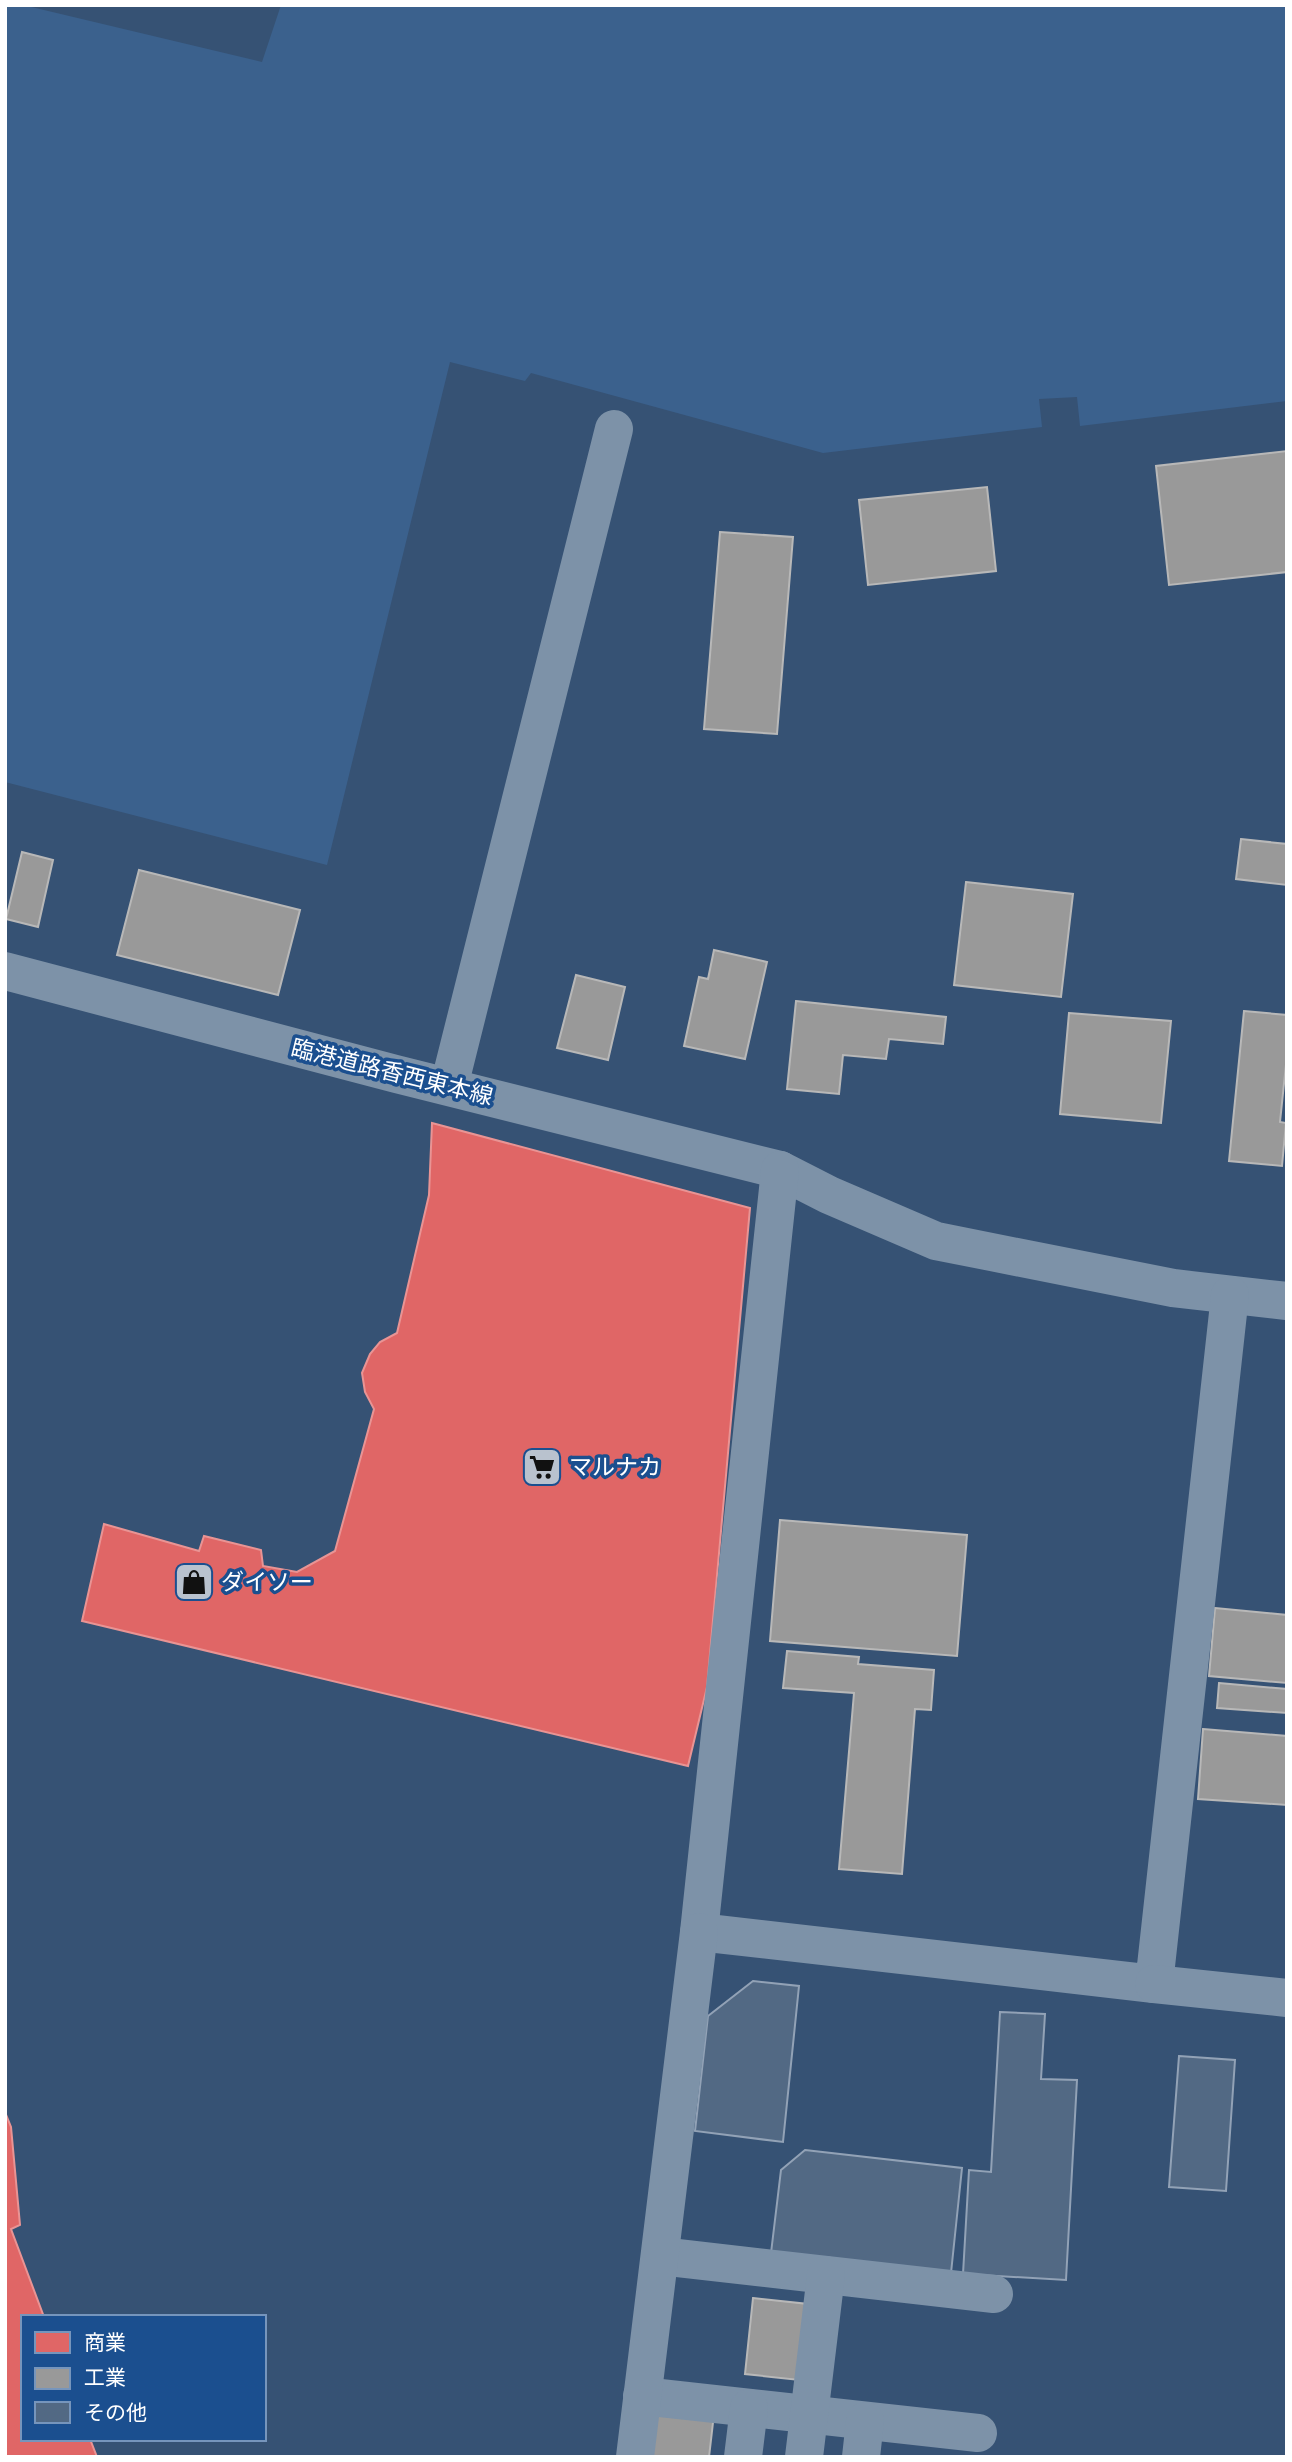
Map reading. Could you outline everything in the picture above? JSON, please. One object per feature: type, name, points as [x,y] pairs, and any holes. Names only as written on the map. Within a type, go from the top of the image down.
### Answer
[{"type":"street","points":[[449,1086],[614,429]]},
{"type":"street","name":"臨港道路香西東本線","points":[[5,971],[780,1170],[829,1195],[936,1241],[1173,1288],[1287,1301]]},
{"type":"street","points":[[635,2457],[699,1932],[780,1170]]},
{"type":"street","points":[[1154,1984],[1230,1295]]},
{"type":"street","points":[[699,1932],[1287,1998]]},
{"type":"street","points":[[660,2256],[994,2294]]},
{"type":"street","points":[[804,2457],[826,2275]]},
{"type":"street","points":[[642,2396],[808,2415],[863,2439],[923,2442],[978,2433]]},
{"type":"street","points":[[743,2457],[749,2408]]},
{"type":"water","points":[[5,5],[23,5],[262,62],[281,5],[1287,5],[1287,401],[1080,426],[1077,397],[1039,399],[1042,427],[823,453],[531,373],[525,381],[450,362],[327,865],[5,782]]},
{"type":"building: 商業","name":"マルナカ","points":[[432,1123],[750,1208],[707,1687],[688,1766],[82,1621],[104,1524],[199,1551],[204,1536],[261,1550],[263,1566],[297,1572],[335,1551],[374,1409],[365,1392],[362,1373],[370,1354],[380,1342],[397,1333],[429,1195]]},
{"type":"building: 商業","points":[[5,2112],[11,2127],[20,2225],[11,2229],[43,2315],[21,2315],[21,2441],[91,2441],[97,2457],[5,2457]]},
{"type":"building: 工業","points":[[1287,451],[1287,572],[1169,585],[1156,466]]},
{"type":"building: 工業","points":[[987,487],[996,571],[868,585],[859,500]]},
{"type":"building: 工業","points":[[720,532],[793,537],[777,734],[704,729]]},
{"type":"building: 工業","points":[[1241,839],[1287,844],[1287,885],[1236,879]]},
{"type":"building: 工業","points":[[22,852],[53,860],[38,927],[6,919]]},
{"type":"building: 工業","points":[[139,870],[300,910],[278,995],[117,955]]},
{"type":"building: 工業","points":[[966,882],[1073,894],[1061,997],[954,985]]},
{"type":"building: 工業","points":[[714,950],[767,962],[745,1059],[684,1046],[699,977],[708,979]]},
{"type":"building: 工業","points":[[576,975],[625,987],[608,1060],[557,1048]]},
{"type":"building: 工業","points":[[796,1001],[946,1017],[943,1044],[889,1039],[886,1059],[843,1055],[839,1094],[787,1089]]},
{"type":"building: 工業","points":[[1244,1011],[1287,1015],[1287,1055],[1280,1122],[1286,1123],[1282,1166],[1229,1161]]},
{"type":"building: 工業","points":[[1069,1013],[1171,1021],[1161,1123],[1060,1114]]},
{"type":"building: 工業","points":[[780,1520],[967,1535],[957,1656],[770,1641]]},
{"type":"building: 工業","points":[[1215,1608],[1287,1615],[1287,1683],[1209,1676]]},
{"type":"building: 工業","points":[[787,1651],[859,1657],[858,1664],[934,1670],[931,1710],[915,1709],[902,1874],[839,1869],[854,1693],[783,1688]]},
{"type":"building: 工業","points":[[1219,1683],[1287,1689],[1287,1713],[1217,1708]]},
{"type":"building: 工業","points":[[1203,1729],[1287,1736],[1287,1805],[1198,1799]]},
{"type":"building: 工業","points":[[753,2298],[808,2304],[799,2380],[745,2374]]},
{"type":"building: 工業","points":[[653,2407],[714,2414],[709,2457],[647,2457]]},
{"type":"building: その他","points":[[753,1981],[799,1986],[783,2142],[695,2131],[708,2016]]},
{"type":"building: その他","points":[[1000,2012],[1045,2014],[1041,2079],[1077,2080],[1066,2280],[963,2274],[969,2170],[991,2172]]},
{"type":"building: その他","points":[[1179,2056],[1235,2060],[1226,2191],[1169,2187]]},
{"type":"building: その他","points":[[805,2150],[962,2168],[951,2273],[771,2253],[781,2170]]},
{"type":"place","name":"マルナカ","points":[[542,1467]]},
{"type":"place","name":"ダイソー","points":[[194,1582]]}]
